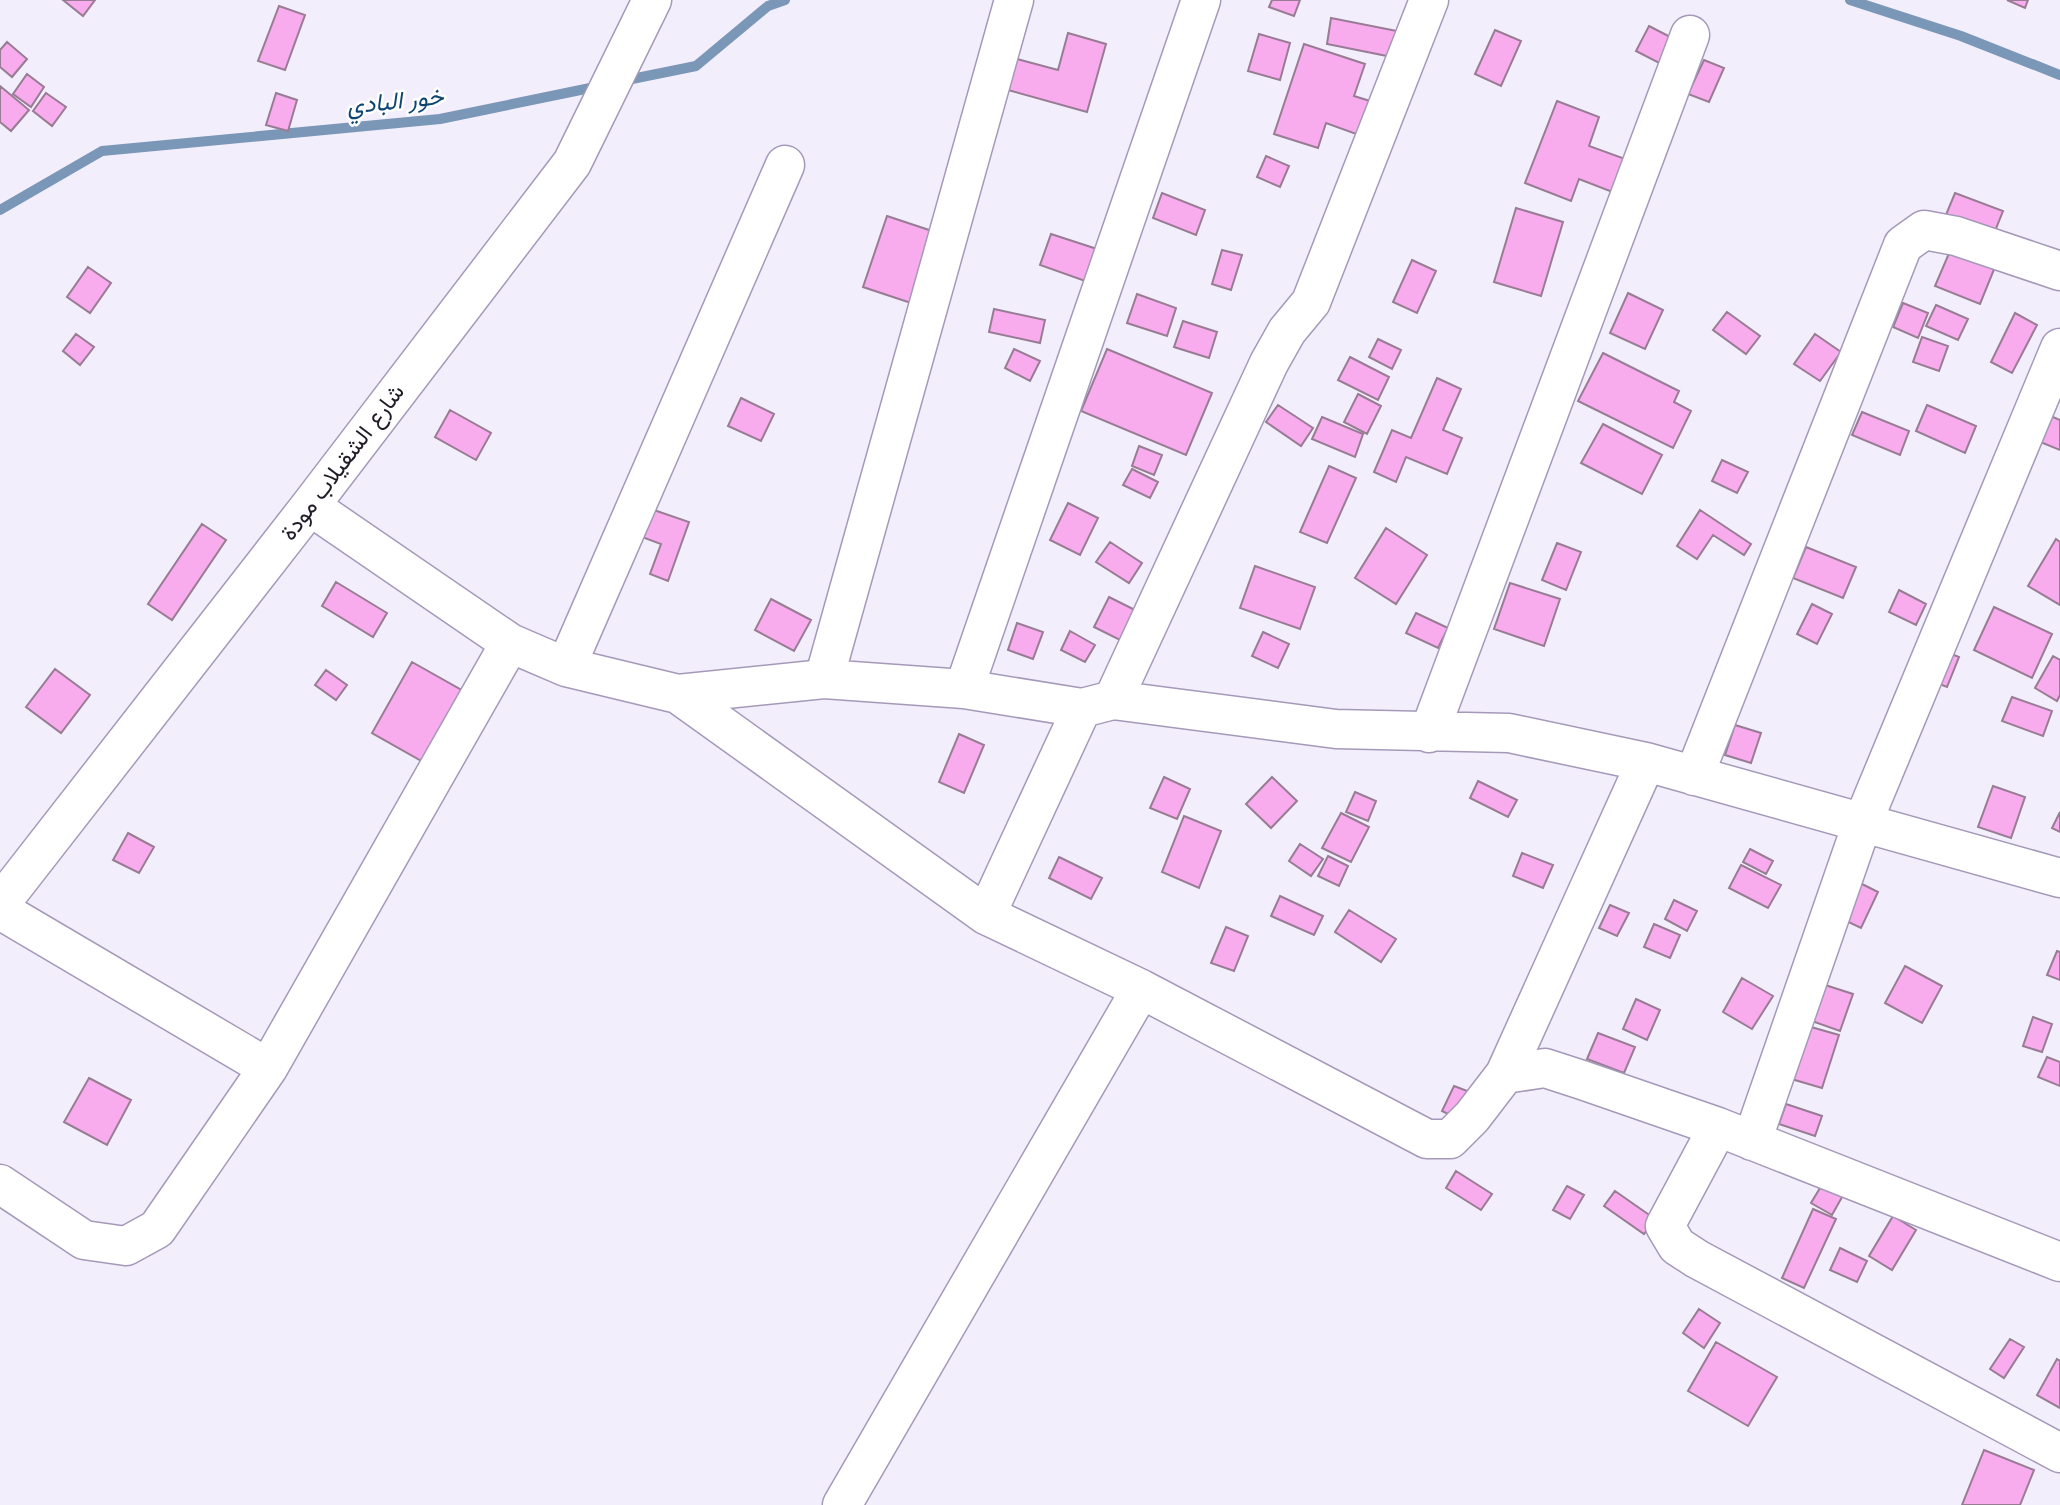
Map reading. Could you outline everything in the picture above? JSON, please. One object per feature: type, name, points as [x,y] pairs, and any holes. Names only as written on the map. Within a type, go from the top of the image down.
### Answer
[{"type":"street","points":[[824,679],[1014,0]]},
{"type":"street","points":[[964,689],[1201,0]]},
{"type":"street","points":[[986,915],[1097,704],[1269,363],[1287,331],[1311,302],[1430,0]]},
{"type":"street","name":"شارع الشقيلاب مودة","points":[[0,904],[310,506],[572,163],[650,6]]},
{"type":"street","points":[[1429,733],[1690,35]]},
{"type":"street","points":[[566,667],[785,165]]},
{"type":"street","points":[[1693,776],[1903,244],[1924,230],[1956,236],[2060,271]]},
{"type":"street","points":[[2060,348],[1735,1134],[1665,1226],[1677,1246],[1697,1259],[2060,1452]]},
{"type":"street","points":[[310,506],[510,643],[566,667],[678,694],[824,679],[964,689],[1336,729],[1509,733],[1646,762],[2060,878]]},
{"type":"street","points":[[0,1184],[84,1240],[126,1246],[157,1229],[268,1068],[510,643]]},
{"type":"street","points":[[678,694],[986,915],[1141,989],[1427,1139],[1450,1139],[1472,1117],[1505,1074],[1646,762]]},
{"type":"street","points":[[0,910],[268,1068]]},
{"type":"street","points":[[842,1505],[1141,989]]},
{"type":"street","points":[[1505,1074],[1545,1068],[1735,1134],[2060,1262]]},
{"type":"building","points":[[63,0],[95,0],[83,16]]},
{"type":"building","points":[[1272,0],[1300,0],[1294,16],[1269,7]]},
{"type":"building","points":[[2007,0],[2028,0],[2025,8]]},
{"type":"building","points":[[279,6],[305,15],[285,70],[258,61]]},
{"type":"building","points":[[1331,18],[1397,31],[1392,57],[1327,44]]},
{"type":"building","points":[[1649,26],[1678,41],[1665,66],[1636,51]]},
{"type":"building","points":[[1495,30],[1521,41],[1501,86],[1475,74]]},
{"type":"building","points":[[1068,33],[1106,44],[1087,112],[1008,90],[1017,59],[1058,70]]},
{"type":"building","points":[[1259,34],[1290,43],[1280,80],[1248,71]]},
{"type":"building","points":[[7,42],[27,59],[12,77],[0,67],[0,50]]},
{"type":"building","points":[[1304,44],[1365,64],[1354,96],[1370,101],[1359,135],[1326,123],[1318,148],[1274,134]]},
{"type":"building","points":[[1704,60],[1724,68],[1709,102],[1688,94]]},
{"type":"building","points":[[27,74],[44,87],[31,107],[13,94]]},
{"type":"building","points":[[0,86],[29,110],[11,131],[0,122]]},
{"type":"building","points":[[46,93],[66,107],[52,126],[33,111]]},
{"type":"building","points":[[276,93],[297,100],[288,131],[266,125]]},
{"type":"building","points":[[1557,101],[1599,117],[1589,146],[1628,160],[1615,193],[1579,179],[1571,201],[1525,183]]},
{"type":"building","points":[[1266,156],[1289,166],[1280,187],[1257,177]]},
{"type":"building","points":[[1162,193],[1205,210],[1196,235],[1153,218]]},
{"type":"building","points":[[1955,193],[2003,211],[1991,241],[1943,222]]},
{"type":"building","points":[[1516,208],[1563,222],[1541,296],[1494,282]]},
{"type":"building","points":[[887,216],[944,235],[920,306],[863,287]]},
{"type":"building","points":[[1051,234],[1100,250],[1088,282],[1040,265]]},
{"type":"building","points":[[1953,244],[1997,262],[1980,304],[1935,286]]},
{"type":"building","points":[[1222,250],[1242,255],[1231,290],[1212,284]]},
{"type":"building","points":[[1412,260],[1436,271],[1417,313],[1393,302]]},
{"type":"building","points":[[88,267],[111,283],[90,313],[67,297]]},
{"type":"building","points":[[1628,293],[1663,310],[1645,349],[1610,333]]},
{"type":"building","points":[[1137,294],[1176,308],[1167,336],[1127,323]]},
{"type":"building","points":[[1903,303],[1928,313],[1918,338],[1893,327]]},
{"type":"building","points":[[1936,305],[1968,319],[1958,340],[1926,326]]},
{"type":"building","points":[[994,309],[1045,320],[1040,343],[989,332]]},
{"type":"building","points":[[1727,312],[1760,336],[1746,354],[1713,330]]},
{"type":"building","points":[[2015,313],[2037,325],[2012,373],[1991,362]]},
{"type":"building","points":[[1183,321],[1217,332],[1209,358],[1174,347]]},
{"type":"building","points":[[76,334],[94,347],[80,365],[63,351]]},
{"type":"building","points":[[1815,334],[1841,352],[1820,381],[1794,364]]},
{"type":"building","points":[[1922,337],[1948,346],[1939,371],[1913,362]]},
{"type":"building","points":[[1378,339],[1401,350],[1392,369],[1369,357]]},
{"type":"building","points":[[1014,349],[1040,361],[1030,381],[1005,368]]},
{"type":"building","points":[[1107,349],[1212,393],[1186,455],[1081,411]]},
{"type":"building","points":[[1603,353],[1679,391],[1674,402],[1691,411],[1673,448],[1578,401]]},
{"type":"building","points":[[1350,357],[1389,377],[1378,400],[1338,380]]},
{"type":"building","points":[[1437,378],[1461,389],[1443,430],[1462,438],[1447,474],[1406,457],[1396,482],[1374,472],[1392,430],[1411,438]]},
{"type":"building","points":[[1358,394],[1381,406],[1367,434],[1344,422]]},
{"type":"building","points":[[741,398],[774,414],[761,441],[728,426]]},
{"type":"building","points":[[1278,405],[1313,428],[1301,446],[1266,422]]},
{"type":"building","points":[[1927,405],[1976,426],[1965,453],[1916,431]]},
{"type":"building","points":[[450,410],[491,433],[476,460],[435,437]]},
{"type":"building","points":[[1862,412],[1909,431],[1900,455],[1852,435]]},
{"type":"building","points":[[2044,413],[2060,420],[2060,450],[2033,439]]},
{"type":"building","points":[[1322,417],[1363,434],[1355,457],[1312,439]]},
{"type":"building","points":[[1603,424],[1662,455],[1642,494],[1581,463]]},
{"type":"building","points":[[1139,446],[1162,455],[1154,475],[1132,466]]},
{"type":"building","points":[[1722,460],[1748,472],[1737,493],[1712,481]]},
{"type":"building","points":[[1329,466],[1356,478],[1327,543],[1300,532]]},
{"type":"building","points":[[1132,469],[1158,482],[1150,498],[1123,485]]},
{"type":"building","points":[[1068,503],[1098,518],[1080,555],[1050,540]]},
{"type":"building","points":[[651,509],[689,522],[668,581],[650,574],[661,544],[642,537]]},
{"type":"building","points":[[1700,510],[1751,544],[1744,555],[1713,535],[1697,559],[1677,546]]},
{"type":"building","points":[[202,524],[226,540],[172,620],[148,604]]},
{"type":"building","points":[[1386,528],[1427,555],[1396,604],[1355,578]]},
{"type":"building","points":[[2056,539],[2060,542],[2060,605],[2028,586]]},
{"type":"building","points":[[1110,542],[1142,563],[1129,583],[1096,562]]},
{"type":"building","points":[[1557,543],[1581,552],[1566,590],[1542,580]]},
{"type":"building","points":[[1806,547],[1856,567],[1843,598],[1793,578]]},
{"type":"building","points":[[1255,566],[1315,587],[1300,629],[1240,608]]},
{"type":"building","points":[[336,582],[387,613],[373,637],[322,606]]},
{"type":"building","points":[[1510,583],[1560,599],[1544,646],[1494,629]]},
{"type":"building","points":[[1899,590],[1926,604],[1916,625],[1889,612]]},
{"type":"building","points":[[1109,597],[1137,611],[1122,641],[1094,627]]},
{"type":"building","points":[[771,599],[811,620],[794,651],[755,630]]},
{"type":"building","points":[[1812,604],[1832,614],[1817,644],[1797,634]]},
{"type":"building","points":[[1994,607],[2052,634],[2032,678],[1974,650]]},
{"type":"building","points":[[1416,613],[1448,628],[1438,648],[1406,633]]},
{"type":"building","points":[[1017,623],[1043,632],[1033,659],[1008,650]]},
{"type":"building","points":[[1070,631],[1095,645],[1085,662],[1061,650]]},
{"type":"building","points":[[1263,632],[1289,644],[1278,668],[1252,656]]},
{"type":"building","points":[[1942,650],[1959,657],[1947,687],[1929,680]]},
{"type":"building","points":[[2053,656],[2060,660],[2060,695],[2057,701],[2035,688]]},
{"type":"building","points":[[412,662],[465,692],[425,763],[372,733]]},
{"type":"building","points":[[55,669],[90,695],[61,733],[26,707]]},
{"type":"building","points":[[326,670],[347,685],[336,700],[315,685]]},
{"type":"building","points":[[2012,697],[2052,711],[2043,736],[2002,721]]},
{"type":"building","points":[[1735,725],[1761,733],[1751,763],[1725,755]]},
{"type":"building","points":[[959,734],[984,745],[964,793],[939,782]]},
{"type":"building","points":[[1164,777],[1190,789],[1177,819],[1150,808]]},
{"type":"building","points":[[1272,777],[1297,801],[1271,828],[1246,804]]},
{"type":"building","points":[[1478,781],[1517,800],[1508,817],[1470,798]]},
{"type":"building","points":[[1993,786],[2025,797],[2011,838],[1978,827]]},
{"type":"building","points":[[1355,792],[1376,801],[1368,821],[1346,812]]},
{"type":"building","points":[[2060,812],[2060,832],[2052,828]]},
{"type":"building","points":[[1341,813],[1369,827],[1351,862],[1322,848]]},
{"type":"building","points":[[1184,816],[1221,831],[1199,888],[1162,872]]},
{"type":"building","points":[[128,833],[154,847],[139,873],[113,860]]},
{"type":"building","points":[[1300,844],[1323,859],[1311,876],[1289,861]]},
{"type":"building","points":[[1750,849],[1773,861],[1766,874],[1743,862]]},
{"type":"building","points":[[1522,853],[1553,865],[1543,888],[1513,876]]},
{"type":"building","points":[[1328,856],[1348,866],[1339,886],[1318,876]]},
{"type":"building","points":[[1059,857],[1102,878],[1091,899],[1049,878]]},
{"type":"building","points":[[1741,865],[1781,885],[1768,908],[1729,888]]},
{"type":"building","points":[[1858,882],[1878,892],[1861,928],[1840,918]]},
{"type":"building","points":[[1280,896],[1323,916],[1314,935],[1271,916]]},
{"type":"building","points":[[1674,900],[1697,911],[1687,931],[1665,919]]},
{"type":"building","points":[[1610,905],[1629,913],[1617,936],[1599,928]]},
{"type":"building","points":[[1349,910],[1396,939],[1381,962],[1335,932]]},
{"type":"building","points":[[1654,924],[1680,935],[1670,958],[1644,947]]},
{"type":"building","points":[[1226,927],[1248,936],[1234,971],[1211,963]]},
{"type":"building","points":[[2057,951],[2060,952],[2060,980],[2047,975]]},
{"type":"building","points":[[1905,966],[1942,986],[1922,1023],[1885,1003]]},
{"type":"building","points":[[1742,978],[1773,996],[1752,1029],[1723,1012]]},
{"type":"building","points":[[1819,983],[1853,994],[1840,1031],[1806,1019]]},
{"type":"building","points":[[1636,999],[1660,1010],[1647,1040],[1623,1029]]},
{"type":"building","points":[[2033,1017],[2052,1024],[2042,1052],[2023,1046]]},
{"type":"building","points":[[1804,1025],[1839,1035],[1822,1088],[1788,1078]]},
{"type":"building","points":[[1598,1033],[1635,1047],[1624,1073],[1587,1059]]},
{"type":"building","points":[[2047,1057],[2060,1062],[2060,1086],[2038,1077]]},
{"type":"building","points":[[89,1078],[131,1100],[107,1145],[64,1122]]},
{"type":"building","points":[[1454,1086],[1470,1092],[1458,1119],[1442,1111]]},
{"type":"building","points":[[1786,1104],[1822,1116],[1815,1136],[1779,1124]]},
{"type":"building","points":[[1456,1171],[1492,1194],[1481,1210],[1446,1188]]},
{"type":"building","points":[[1826,1178],[1846,1190],[1832,1215],[1811,1203]]},
{"type":"building","points":[[1567,1186],[1584,1195],[1570,1219],[1553,1210]]},
{"type":"building","points":[[1615,1191],[1655,1219],[1644,1234],[1604,1206]]},
{"type":"building","points":[[1813,1209],[1836,1219],[1804,1288],[1782,1278]]},
{"type":"building","points":[[1893,1216],[1916,1230],[1892,1270],[1869,1256]]},
{"type":"building","points":[[1840,1248],[1867,1261],[1857,1282],[1830,1270]]},
{"type":"building","points":[[1699,1309],[1720,1323],[1704,1348],[1683,1333]]},
{"type":"building","points":[[2010,1339],[2024,1347],[2004,1378],[1990,1369]]},
{"type":"building","points":[[1716,1342],[1777,1377],[1748,1426],[1688,1391]]},
{"type":"building","points":[[2057,1359],[2060,1361],[2060,1408],[2037,1395]]},
{"type":"building","points":[[1984,1450],[2034,1470],[2020,1505],[1962,1505]]},
{"type":"waterway","name":"خور البادي","points":[[622,81],[696,66],[768,6],[785,0]]},
{"type":"waterway","name":"خور البادي","points":[[1850,0],[1961,36],[2060,75]]},
{"type":"waterway","name":"خور البادي","points":[[0,210],[102,151],[440,119],[600,86]]}]
